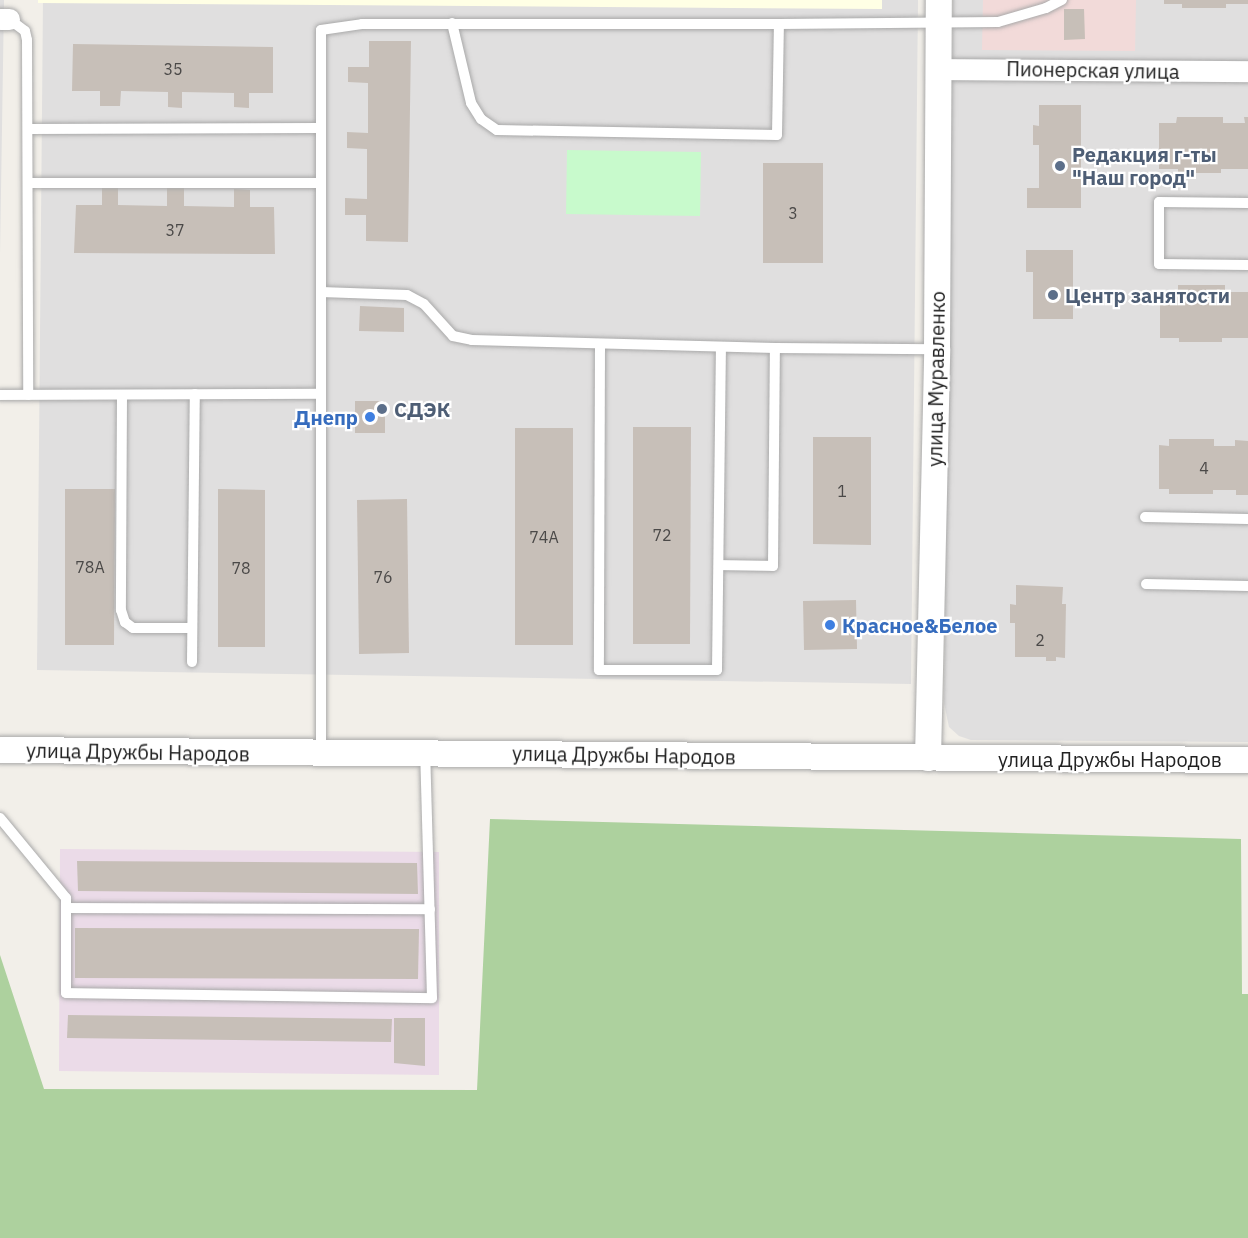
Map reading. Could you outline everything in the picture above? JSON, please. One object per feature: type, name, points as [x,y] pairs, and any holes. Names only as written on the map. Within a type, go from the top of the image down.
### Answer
[{"type":"street","name":"улица Муравленко","points":[[928,758],[937,348],[939,12]]},
{"type":"street","name":"Пионерская улица","points":[[938,69],[1248,71]]},
{"type":"street","name":"улица Дружбы Народов","points":[[0,750],[1248,760]]},
{"type":"lane","points":[[321,754],[321,30],[362,24],[779,24],[939,12],[998,22],[1046,8],[1062,0]]},
{"type":"lane","points":[[4,19],[25,31],[28,129],[28,395]]},
{"type":"lane","points":[[452,23],[471,103],[481,119],[497,130],[777,135],[779,24]]},
{"type":"lane","points":[[28,129],[321,128]]},
{"type":"lane","points":[[28,183],[321,183]]},
{"type":"lane","points":[[1248,203],[1159,202],[1159,264],[1248,266]]},
{"type":"lane","points":[[321,292],[407,296],[424,304],[453,336],[462,338],[722,347],[937,348]]},
{"type":"lane","points":[[600,344],[599,670],[717,670],[722,347]]},
{"type":"lane","points":[[720,565],[773,566],[775,348]]},
{"type":"lane","points":[[192,662],[195,394]]},
{"type":"lane","points":[[0,395],[321,394]]},
{"type":"lane","points":[[122,395],[121,610],[124,622],[133,628],[192,628]]},
{"type":"lane","points":[[1145,517],[1248,519]]},
{"type":"lane","points":[[1146,584],[1248,586]]},
{"type":"lane","points":[[0,818],[66,898],[66,993],[432,998],[425,754]]},
{"type":"lane","points":[[66,908],[430,909]]},
{"type":"shaded area","points":[[0,0],[4,0],[0,253]]},
{"type":"shaded area","points":[[38,0],[882,0],[882,9],[38,3]]},
{"type":"shaded area","points":[[43,0],[918,0],[911,684],[37,670]]},
{"type":"shaded area","points":[[953,0],[1248,0],[1248,742],[971,740],[959,736],[949,727],[944,703]]},
{"type":"shaded area","points":[[983,0],[1136,0],[1135,51],[982,50]]},
{"type":"shaded area","points":[[60,849],[439,852],[439,1075],[59,1071]]},
{"type":"green space","points":[[567,150],[701,152],[700,216],[566,214]]},
{"type":"green space","points":[[490,819],[1241,839],[1242,994],[1248,994],[1248,1238],[0,1238],[0,955],[44,1089],[477,1090]]},
{"type":"building","points":[[1164,0],[1248,0],[1248,4],[1226,4],[1226,8],[1182,8],[1182,4],[1164,4]]},
{"type":"building","points":[[1064,9],[1084,9],[1085,39],[1064,40]]},
{"type":"building","points":[[369,41],[411,41],[408,242],[366,241],[366,215],[345,215],[345,198],[367,199],[367,149],[347,148],[347,132],[368,133],[368,83],[348,82],[348,67],[369,67]]},
{"type":"building","points":[[73,44],[273,47],[273,93],[249,93],[249,108],[234,107],[234,93],[182,92],[182,108],[168,107],[168,92],[121,91],[120,106],[100,106],[100,91],[72,91]]},
{"type":"building","name":"Редакция г-ты \"Наш город\"","points":[[1039,105],[1081,105],[1081,208],[1027,208],[1027,188],[1039,188],[1039,145],[1033,145],[1033,125],[1039,126]]},
{"type":"building","points":[[1177,117],[1223,117],[1223,123],[1245,123],[1244,117],[1248,117],[1248,169],[1221,169],[1221,173],[1178,173],[1178,169],[1159,169],[1159,123],[1176,123]]},
{"type":"building","points":[[763,163],[823,163],[823,263],[763,263]]},
{"type":"building","points":[[102,188],[118,188],[118,205],[167,206],[167,188],[184,188],[184,206],[234,207],[234,189],[250,190],[250,207],[274,207],[275,254],[74,253],[76,205],[102,205]]},
{"type":"building","name":"Центр занятости","points":[[1026,250],[1073,250],[1073,319],[1033,319],[1033,272],[1026,272]]},
{"type":"building","points":[[1178,285],[1225,285],[1225,292],[1248,292],[1248,338],[1222,338],[1222,342],[1179,342],[1179,338],[1160,338],[1160,292],[1178,292]]},
{"type":"building","points":[[360,306],[404,308],[404,332],[359,331]]},
{"type":"building","name":"Днепр","points":[[355,401],[385,401],[385,433],[355,433]]},
{"type":"building","points":[[633,427],[691,427],[690,644],[633,644]]},
{"type":"building","points":[[515,428],[573,428],[573,645],[515,645]]},
{"type":"building","points":[[813,437],[871,437],[871,545],[813,544]]},
{"type":"building","points":[[1169,439],[1214,439],[1214,446],[1235,446],[1235,440],[1248,441],[1248,495],[1236,495],[1236,490],[1213,490],[1213,494],[1169,494],[1169,489],[1159,489],[1159,445],[1169,446]]},
{"type":"building","points":[[65,489],[115,489],[114,645],[65,645]]},
{"type":"building","points":[[218,489],[265,490],[265,647],[218,647]]},
{"type":"building","points":[[407,499],[409,653],[359,654],[357,500]]},
{"type":"building","points":[[1016,585],[1063,587],[1062,604],[1066,604],[1065,658],[1056,657],[1056,661],[1046,661],[1046,657],[1015,657],[1015,623],[1010,623],[1010,604],[1016,605]]},
{"type":"building","name":"Красное&Белое","points":[[856,600],[857,649],[804,650],[803,601]]},
{"type":"building","points":[[77,861],[417,863],[418,894],[78,891]]},
{"type":"building","points":[[75,928],[419,929],[418,979],[75,978]]},
{"type":"building","points":[[68,1015],[392,1019],[391,1042],[67,1038]]},
{"type":"building","points":[[394,1018],[425,1018],[425,1066],[394,1063]]},
{"type":"place","name":"Редакция г-ты \"Наш город\"","points":[[1060,166]]},
{"type":"place","name":"Центр занятости","points":[[1053,295]]},
{"type":"place","name":"СДЭК","points":[[382,409]]},
{"type":"place","name":"Днепр","points":[[370,417]]},
{"type":"place","name":"Красное&Белое","points":[[830,625]]}]
